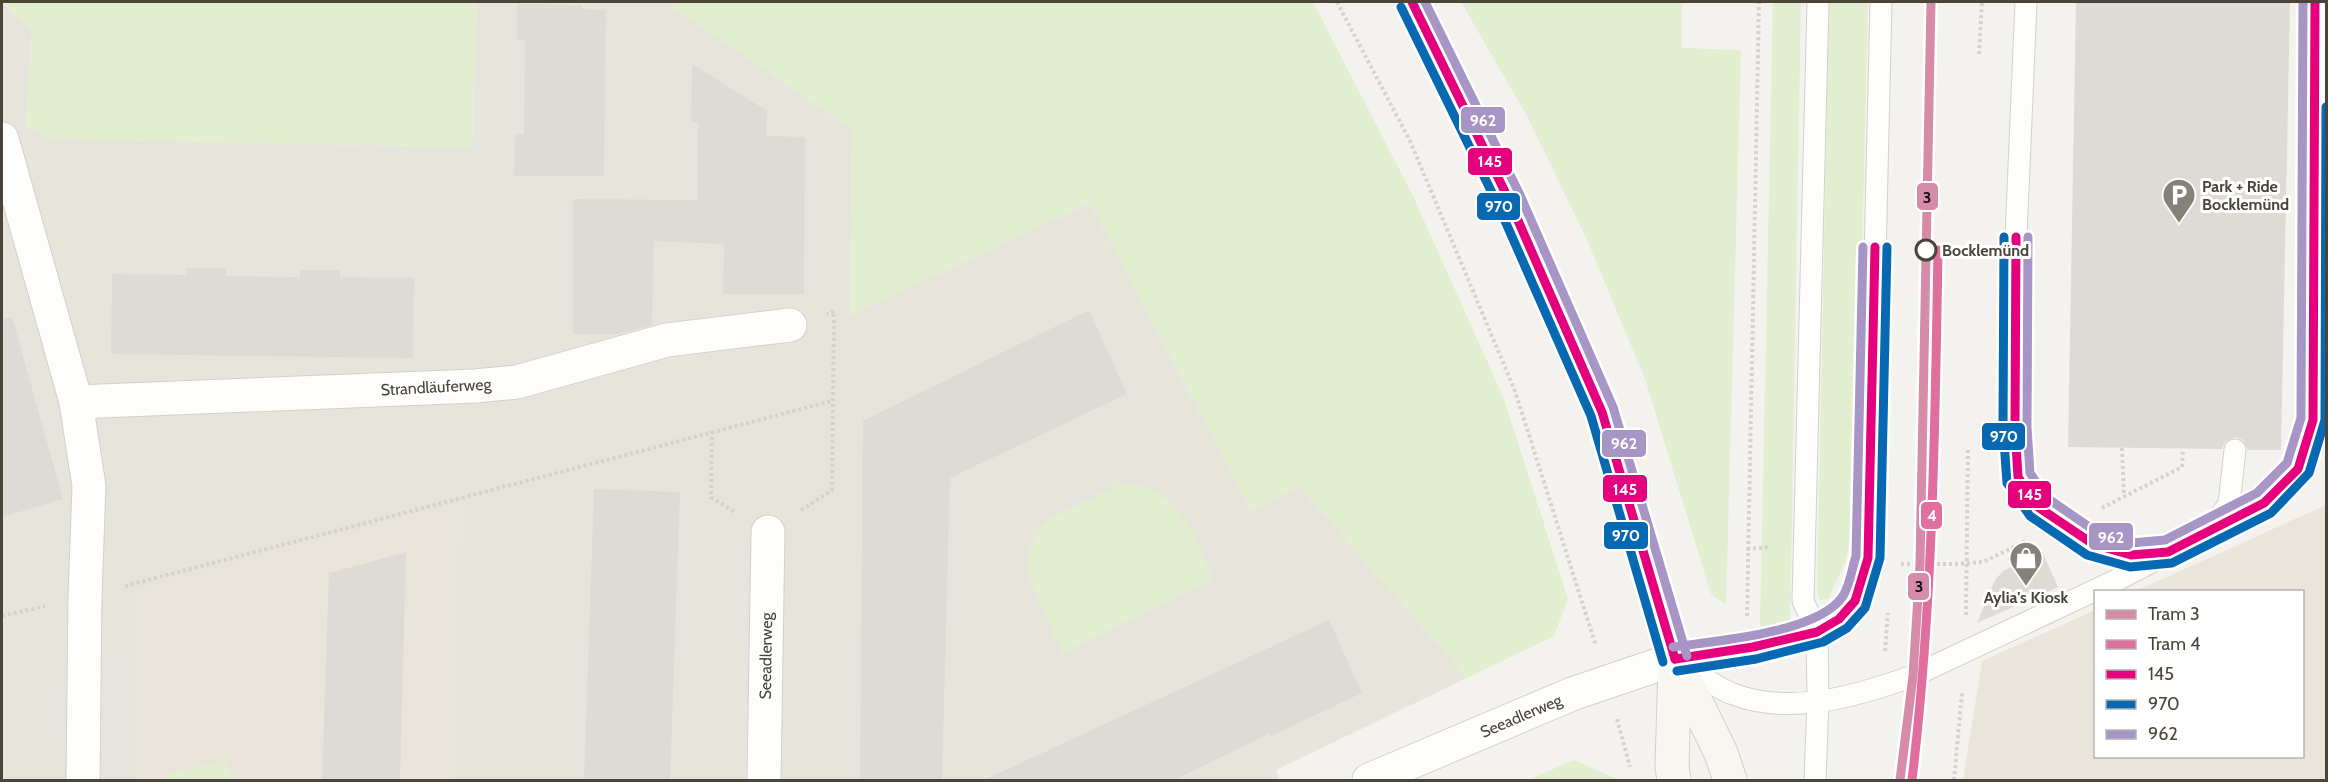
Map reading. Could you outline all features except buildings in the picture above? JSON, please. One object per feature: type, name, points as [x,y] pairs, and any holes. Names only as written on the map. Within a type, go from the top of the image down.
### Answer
[{"type":"main road","points":[[1416,4],[1509,200],[1602,412],[1675,659],[1721,753],[1730,780]]},
{"type":"main road","points":[[1674,780],[1672,767],[1675,659]]},
{"type":"street","points":[[2,139],[76,402],[88,486],[84,780]]},
{"type":"street","name":"Strandläuferweg","points":[[76,402],[475,386],[517,382],[667,340],[790,326]]},
{"type":"street","name":"Seeadlerweg","points":[[764,780],[768,532]]},
{"type":"street","name":"Seeadlerweg","points":[[1369,780],[1606,681],[1675,659]]},
{"type":"lane","points":[[1815,780],[1818,701],[1817,632],[1803,601],[1818,2]]},
{"type":"lane","points":[[1675,659],[1753,647],[1817,632],[1839,619],[1855,601],[1868,558],[1881,2]]},
{"type":"lane","points":[[2026,2],[2016,237],[2015,428],[2018,477],[2038,507],[2093,544],[2131,555],[2168,552]]},
{"type":"lane","points":[[2096,590],[2264,503],[2298,469],[2313,420],[2315,2]]},
{"type":"lane","points":[[2210,530],[2229,504],[2235,450]]},
{"type":"lane","points":[[1675,659],[1732,694],[1764,702],[1796,704],[1818,701],[1883,687],[1912,676],[2094,591]]},
{"type":"path","points":[[1337,2],[1410,141],[1515,391],[1588,614],[1630,768]]},
{"type":"path","points":[[1753,647],[1747,619],[1747,549],[1759,2]]},
{"type":"path","points":[[1979,54],[1982,2]]},
{"type":"path","points":[[85,597],[712,431],[832,401],[832,490],[768,532],[711,497],[712,431]]},
{"type":"path","points":[[1968,448],[1968,564]]},
{"type":"path","points":[[2122,448],[2124,496]]},
{"type":"shaded area","points":[[2,2],[32,31],[26,126],[54,139],[472,147],[477,2],[666,2],[852,129],[850,315],[1090,203],[1251,511],[1299,486],[1467,678],[1276,770],[1280,780],[2,780]]},
{"type":"shaded area","points":[[461,503],[453,780],[133,780],[135,592]]},
{"type":"shaded area","points":[[2326,505],[2326,780],[1963,780],[1982,661],[2094,610],[2094,758],[2304,758],[2304,590],[2138,590]]},
{"type":"shaded area","points":[[62,647],[73,647],[72,739],[61,739]]},
{"type":"shaded area","points":[[107,648],[120,648],[119,780],[105,780]]},
{"type":"green space","points":[[3,2],[477,2],[472,147],[54,139],[26,126],[32,31]]},
{"type":"green space","points":[[666,2],[1313,2],[1413,196],[1504,399],[1568,599],[1554,636],[1467,678],[1299,486],[1251,511],[1090,203],[850,315],[852,129]]},
{"type":"green space","points":[[1461,2],[1682,2],[1682,48],[1741,50],[1726,605],[1711,594],[1645,379],[1587,240],[1527,116]]},
{"type":"green space","points":[[1773,2],[1801,2],[1790,625],[1760,626]]},
{"type":"green space","points":[[1829,2],[1868,2],[1856,506],[1846,560],[1828,599],[1820,600],[1817,592]]},
{"type":"green space","points":[[1125,482],[1145,487],[1173,505],[1191,530],[1213,579],[1062,653],[1029,578],[1029,548],[1041,528],[1053,517]]},
{"type":"green space","points":[[227,760],[232,780],[168,780],[167,774]]},
{"type":"green space","points":[[1574,760],[1620,780],[1528,780]]},
{"type":"tram line","name":"3","points":[[1900,780],[1913,676],[1920,564],[1931,2]]},
{"type":"tram line","name":"4","points":[[1912,780],[1929,582],[1938,250]]},
{"type":"transit line","name":"145","points":[[1412,2],[1509,200],[1602,412],[1675,659]]},
{"type":"transit line","name":"962","points":[[1425,2],[1520,195],[1613,407],[1687,656]]},
{"type":"transit line","name":"962","points":[[2028,237],[2027,427],[2030,473],[2047,498],[2098,533],[2132,543],[2165,540],[2257,493],[2287,463],[2301,418],[2303,2]]},
{"type":"transit line","name":"145","points":[[2016,237],[2015,427],[2018,477],[2038,507],[2093,544],[2131,555],[2168,552],[2264,503],[2298,469],[2313,420],[2315,2]]},
{"type":"transit line","name":"970","points":[[1401,7],[1498,205],[1591,416],[1663,662]]},
{"type":"transit line","name":"970","points":[[2004,237],[2003,427],[2007,483],[2030,516],[2087,555],[2130,567],[2172,563],[2271,513],[2309,473],[2325,420],[2326,107]]},
{"type":"transit line","name":"962","points":[[1673,647],[1739,638],[1790,627],[1831,609],[1845,592],[1856,556],[1863,247]]},
{"type":"transit line","name":"145","points":[[1675,659],[1753,647],[1817,632],[1839,619],[1855,601],[1868,558],[1875,247]]},
{"type":"transit line","name":"970","points":[[1677,671],[1756,659],[1823,642],[1847,628],[1865,608],[1880,558],[1887,247]]},
{"type":"place","name":"Park + Ride Bocklemünd","points":[[2179,224]]},
{"type":"place","name":"Bocklemünd","points":[[1926,250]]},
{"type":"place","name":"Aylia's Kiosk","points":[[2026,587]]}]
